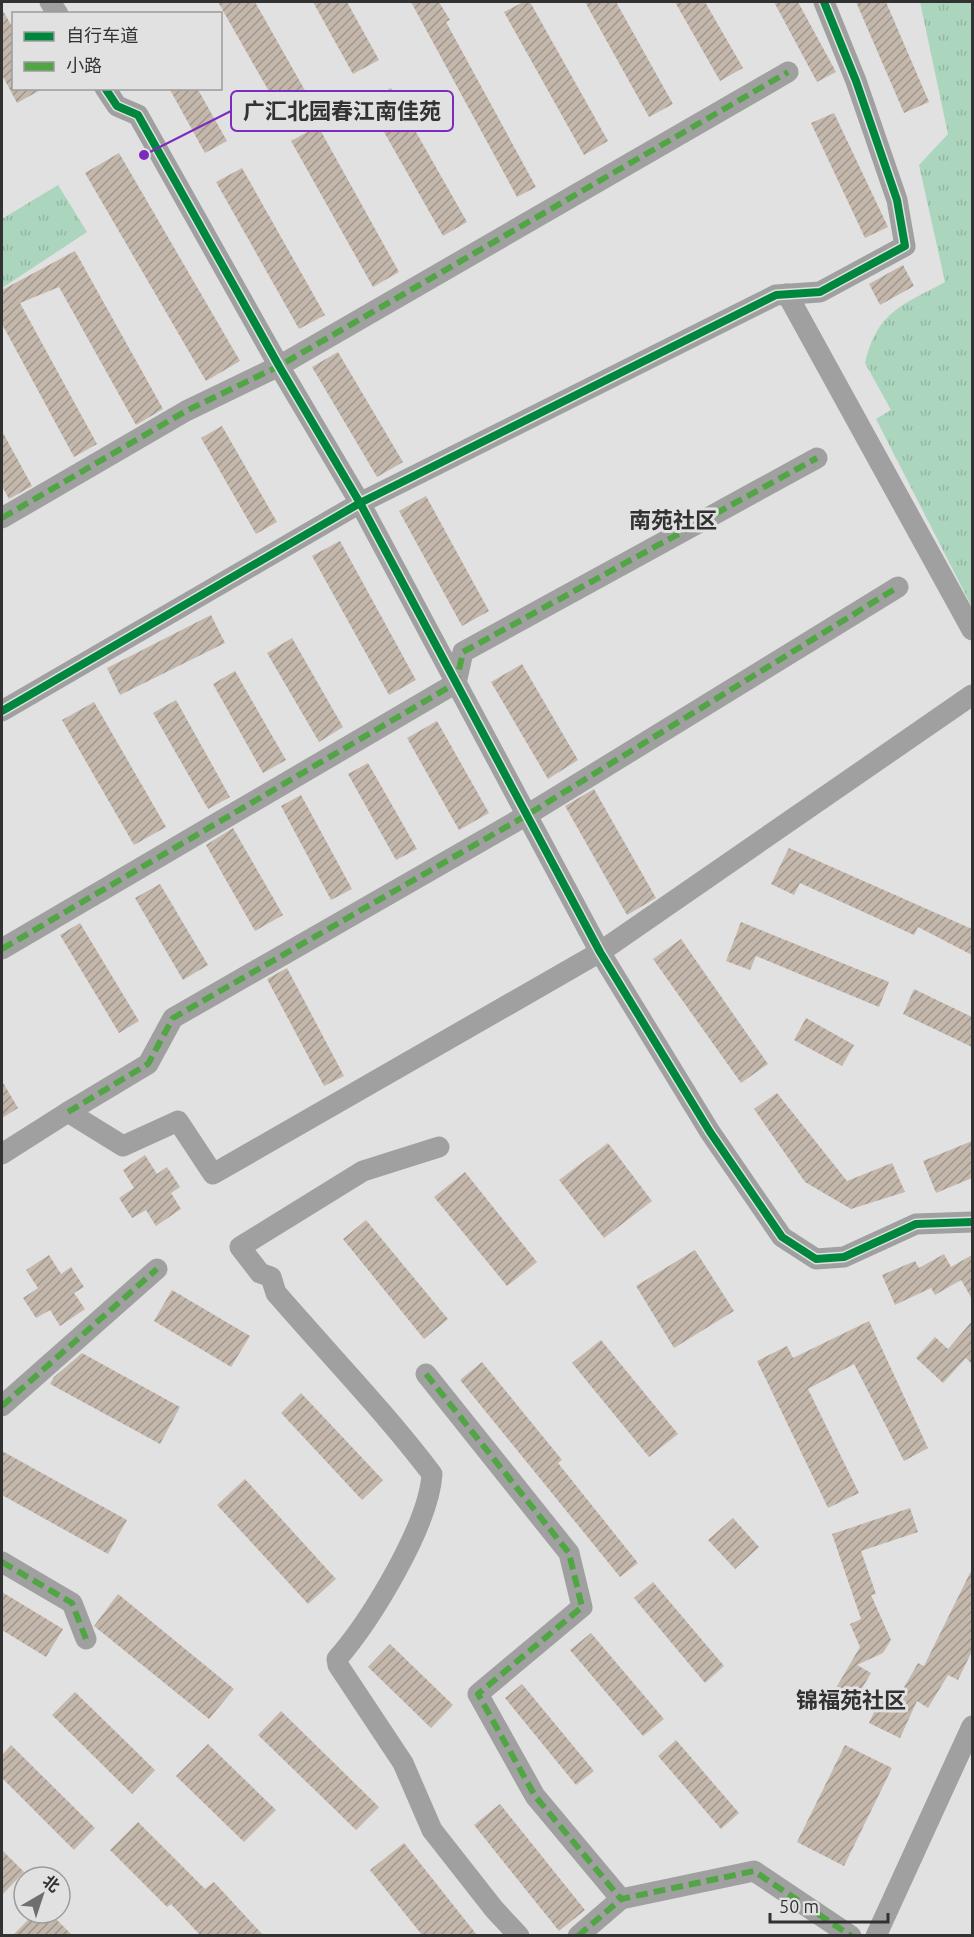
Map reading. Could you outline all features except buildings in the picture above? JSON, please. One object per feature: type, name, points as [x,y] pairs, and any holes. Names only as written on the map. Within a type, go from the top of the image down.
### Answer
[{"type":"street","points":[[2,711],[360,503],[776,295],[820,292],[905,246],[897,200],[856,81],[824,2]]},
{"type":"street","points":[[2,518],[186,411],[279,366],[788,72]]},
{"type":"street","points":[[106,90],[117,106],[138,115],[279,366],[360,503],[600,952],[710,1132],[782,1237],[816,1259],[844,1257],[916,1224],[972,1222]]},
{"type":"street","points":[[787,294],[972,630]]},
{"type":"street","points":[[2,949],[456,684],[463,652],[817,458]]},
{"type":"street","points":[[2,1154],[148,1064],[173,1018],[527,815],[898,587]]},
{"type":"street","points":[[68,1112],[123,1146],[178,1121],[213,1174],[600,952],[972,695]]},
{"type":"street","points":[[439,1147],[363,1171],[240,1247],[260,1273],[271,1277],[276,1293],[369,1401],[395,1426],[432,1474],[431,1492],[409,1545],[375,1609],[337,1659],[338,1665],[404,1763],[432,1830],[494,1909],[519,1935]]},
{"type":"street","points":[[2,1406],[157,1269]]},
{"type":"street","points":[[426,1374],[569,1553],[582,1607],[478,1694],[535,1796],[621,1899]]},
{"type":"street","points":[[2,1562],[72,1604],[86,1639]]},
{"type":"street","points":[[876,1935],[972,1726]]},
{"type":"street","points":[[578,1935],[621,1899],[754,1871],[851,1935]]},
{"type":"green space","points":[[920,2],[972,2],[972,607],[876,419],[891,410],[865,363],[870,346],[885,321],[904,304],[945,282],[919,165],[948,134]]},
{"type":"green space","points":[[58,185],[87,232],[2,288],[2,219]]},
{"type":"marked path","points":[[2,518],[186,411],[279,366],[788,72]]},
{"type":"marked path","points":[[2,949],[456,683],[463,652],[817,458]]},
{"type":"marked path","points":[[68,1112],[148,1064],[173,1018],[527,815],[898,587]]},
{"type":"marked path","points":[[2,1406],[157,1269]]},
{"type":"marked path","points":[[426,1374],[569,1553],[582,1607],[478,1694],[535,1796],[621,1899]]},
{"type":"marked path","points":[[2,1562],[72,1603],[86,1639]]},
{"type":"marked path","points":[[578,1936],[621,1899],[754,1871],[851,1936]]},
{"type":"cycle path","points":[[2,711],[360,503],[776,295],[820,292],[905,246],[897,200],[856,81],[824,2]]},
{"type":"cycle path","points":[[106,90],[117,106],[138,115],[279,366],[360,503],[600,952],[710,1132],[782,1237],[816,1259],[844,1257],[916,1224],[972,1222]]},
{"type":"place","name":"广汇北园春江南佳苑","points":[[144,155]]},
{"type":"district","name":"南苑社区","points":[[673,520]]},
{"type":"district","name":"锦福苑社区","points":[[851,1700]]}]
